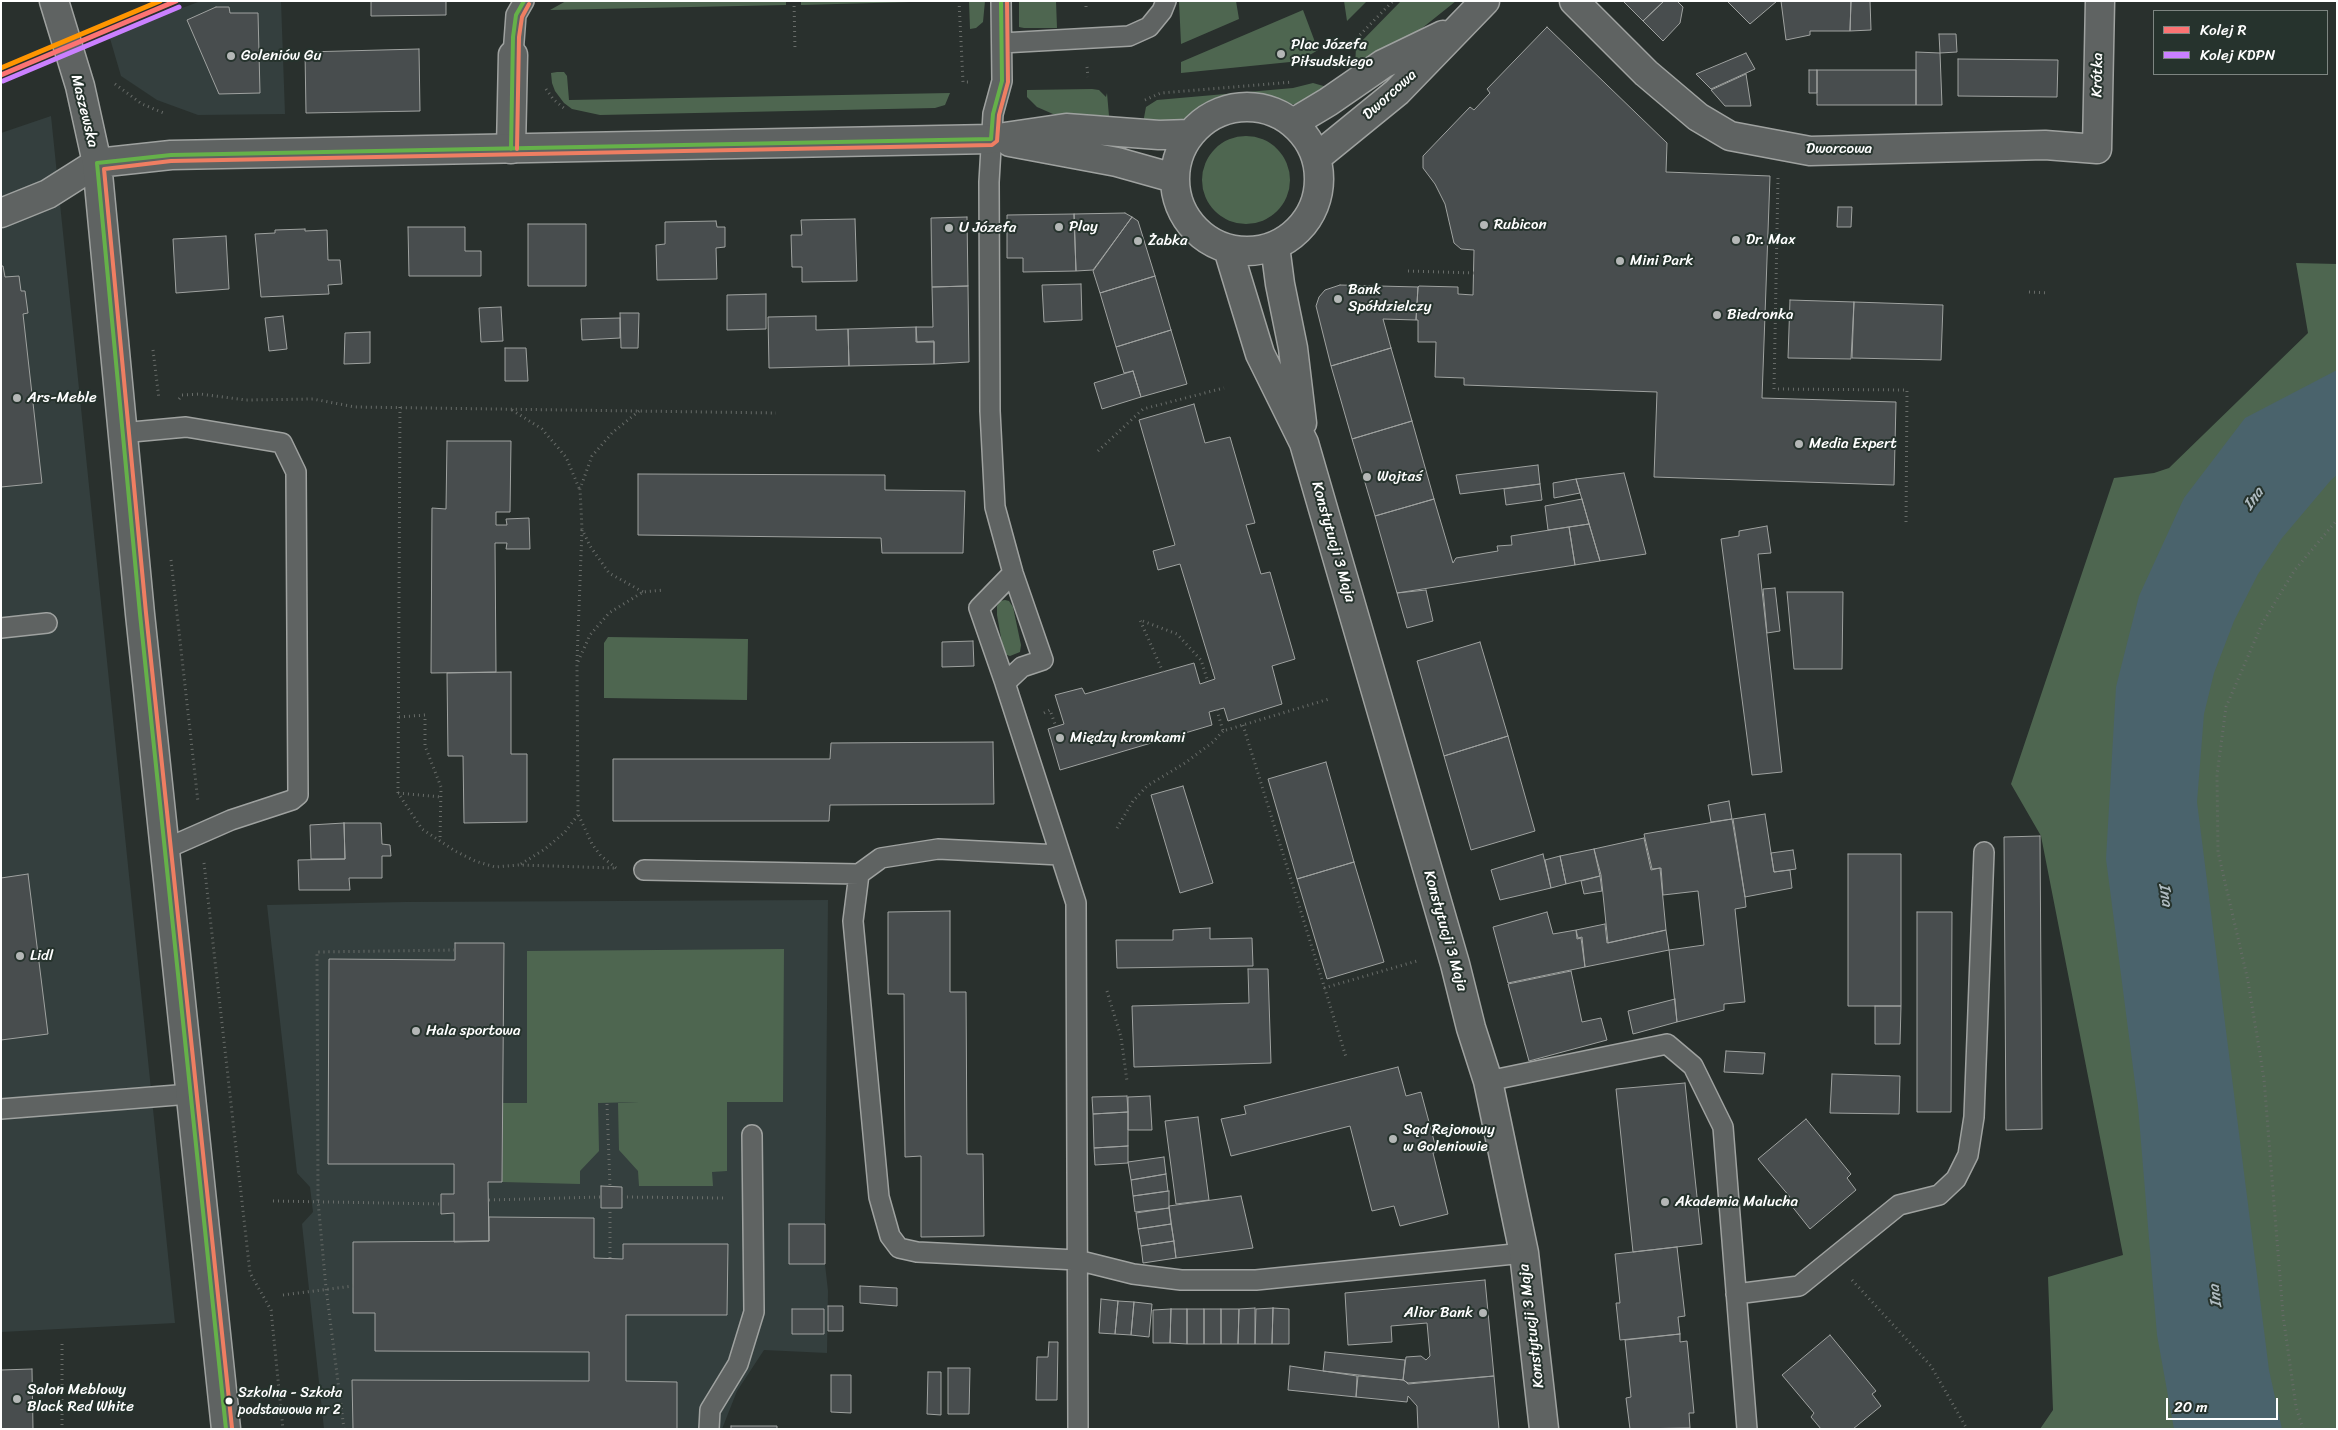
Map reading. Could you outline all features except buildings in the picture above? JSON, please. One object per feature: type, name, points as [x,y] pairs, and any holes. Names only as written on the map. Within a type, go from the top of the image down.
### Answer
[{"type":"street","name":"Maszewska","points":[[54,1],[80,86],[97,163],[121,433],[226,1429]]},
{"type":"street","name":"Dworcowa","points":[[1316,158],[1397,92],[1485,1]]},
{"type":"street","name":"Dworcowa","points":[[1574,1],[1646,73],[1698,117],[1730,136],[1810,151],[2045,145],[2097,148]]},
{"type":"street","name":"Krótka","points":[[2097,148],[2100,1]]},
{"type":"street","name":"Dworcowa","points":[[1293,123],[1384,64],[1460,27]]},
{"type":"street","points":[[511,149],[513,55]]},
{"type":"street","points":[[1239,107],[1268,109],[1293,123],[1303,133],[1316,158],[1320,177],[1313,210],[1304,225],[1291,237],[1275,246],[1260,251],[1244,252],[1228,249],[1200,235],[1189,223],[1176,195],[1174,178],[1181,148],[1190,134],[1212,115],[1225,109],[1239,107]]},
{"type":"street","points":[[1,213],[48,194],[97,163],[171,155],[991,139],[1066,128],[1134,133],[1190,134]]},
{"type":"street","points":[[991,139],[1117,162],[1174,178]]},
{"type":"street","name":"Konstytucji 3 Maja","points":[[1275,246],[1280,284],[1293,348],[1304,443],[1455,964],[1471,1028],[1488,1081],[1524,1253],[1544,1429]]},
{"type":"street","name":"Konstytucji 3 Maja","points":[[1228,249],[1260,354],[1304,443]]},
{"type":"lane","points":[[513,55],[516,15],[524,1]]},
{"type":"lane","points":[[1001,1],[1002,81],[993,114],[989,182],[990,411],[995,507],[1013,573],[1043,660],[1022,667],[1005,683]]},
{"type":"lane","points":[[1002,43],[1130,36],[1149,26],[1162,11],[1166,1]]},
{"type":"lane","points":[[121,433],[186,427],[282,443],[296,472],[298,794],[292,800],[231,820],[165,848]]},
{"type":"lane","points":[[1013,573],[979,608],[1076,902],[1078,1429]]},
{"type":"lane","points":[[1,628],[47,623]]},
{"type":"lane","points":[[644,870],[859,874],[881,858],[938,849],[1060,855]]},
{"type":"lane","points":[[1736,1294],[1798,1286],[1900,1205],[1940,1195],[1956,1179],[1968,1155],[1974,1118],[1984,852]]},
{"type":"lane","points":[[859,874],[853,921],[879,1197],[890,1236],[899,1248],[916,1252],[1077,1260],[1133,1274],[1181,1280],[1256,1280],[1524,1253]]},
{"type":"lane","points":[[1488,1081],[1667,1044],[1693,1066],[1723,1127],[1747,1429]]},
{"type":"lane","points":[[1,1110],[190,1094]]},
{"type":"lane","points":[[709,1429],[710,1410],[738,1364],[754,1312],[752,1135]]},
{"type":"path","points":[[794,1],[796,50]]},
{"type":"path","points":[[959,1],[962,82]]},
{"type":"path","points":[[1352,43],[1393,1]]},
{"type":"path","points":[[113,82],[142,104],[166,114]]},
{"type":"path","points":[[1134,133],[1142,103],[1154,94],[1296,82]]},
{"type":"path","points":[[1778,171],[1774,389],[1907,390],[1906,526]]},
{"type":"path","points":[[1408,271],[1474,273]]},
{"type":"path","points":[[2029,292],[2048,293]]},
{"type":"path","points":[[153,350],[160,393],[157,429]]},
{"type":"path","points":[[1098,451],[1143,409],[1224,388]]},
{"type":"path","points":[[182,395],[200,394],[246,400],[313,399],[355,407],[776,413]]},
{"type":"path","points":[[400,407],[398,793],[422,829],[462,854],[488,865],[495,867],[520,865],[644,870]]},
{"type":"path","points":[[511,409],[542,429],[566,457],[580,489],[582,529],[577,664],[578,814],[592,844],[601,856],[616,868]]},
{"type":"path","points":[[580,489],[592,456],[612,433],[639,411]]},
{"type":"path","points":[[2303,1429],[2296,1408],[2284,1315],[2264,1079],[2248,981],[2218,852],[2217,776],[2226,707],[2262,624],[2294,571],[2337,520]]},
{"type":"path","points":[[582,529],[590,546],[609,573],[643,592]]},
{"type":"path","points":[[171,558],[250,1273],[271,1310],[282,1429]]},
{"type":"path","points":[[577,664],[590,635],[609,613],[643,592],[664,590]]},
{"type":"path","points":[[1163,672],[1140,620],[1177,634],[1200,660],[1208,682]]},
{"type":"path","points":[[1117,828],[1133,801],[1147,786],[1185,763],[1212,742],[1223,730],[1329,699]]},
{"type":"path","points":[[1050,710],[1056,727]]},
{"type":"path","points":[[1217,710],[1223,730]]},
{"type":"path","points":[[398,717],[425,715],[425,746],[441,787],[440,841]]},
{"type":"path","points":[[1243,725],[1346,1057]]},
{"type":"path","points":[[398,793],[442,797]]},
{"type":"path","points":[[520,865],[545,849],[566,832],[578,814]]},
{"type":"path","points":[[1075,949],[1087,959],[1102,979],[1112,1002],[1121,1036],[1127,1081]]},
{"type":"path","points":[[344,1429],[326,1288],[318,1201],[317,952],[455,950]]},
{"type":"path","points":[[1324,988],[1417,962]]},
{"type":"path","points":[[607,1104],[610,1187]]},
{"type":"path","points":[[489,1200],[601,1197]]},
{"type":"path","points":[[622,1197],[752,1199]]},
{"type":"path","points":[[272,1201],[441,1204]]},
{"type":"path","points":[[610,1208],[610,1258]]},
{"type":"path","points":[[1833,1259],[1931,1366],[1967,1429]]},
{"type":"path","points":[[282,1294],[353,1286]]},
{"type":"path","points":[[62,1344],[62,1429]]},
{"type":"shaded area","points":[[201,1],[281,1],[285,114],[198,115],[157,100],[121,76],[109,35]]},
{"type":"shaded area","points":[[51,116],[175,1323],[1,1332],[1,133]]},
{"type":"shaded area","points":[[828,900],[825,1224],[825,1264],[828,1291],[827,1353],[764,1350],[737,1391],[722,1429],[324,1429],[302,1224],[313,1212],[310,1187],[297,1173],[267,905],[405,902]]},
{"type":"green space","points":[[566,1],[786,1],[786,5],[550,10]]},
{"type":"green space","points":[[801,1],[947,1],[801,5]]},
{"type":"green space","points":[[969,1],[985,1],[983,22],[976,28],[970,29]]},
{"type":"green space","points":[[1019,1],[1056,1],[1057,28],[1019,27]]},
{"type":"green space","points":[[1179,1],[1236,1],[1239,19],[1181,44]]},
{"type":"green space","points":[[1344,1],[1367,1],[1347,21]]},
{"type":"green space","points":[[1401,1],[1456,1],[1416,33],[1355,67],[1356,47]]},
{"type":"green space","points":[[1303,10],[1318,50],[1300,61],[1181,73],[1181,62]]},
{"type":"green space","points":[[564,72],[567,76],[569,100],[950,93],[945,105],[935,108],[600,115],[572,109],[564,103],[555,91],[552,83],[551,73]]},
{"type":"green space","points":[[1313,83],[1327,87],[1304,104],[1287,104],[1259,97],[1242,96],[1226,99],[1207,106],[1178,123],[1143,123],[1146,107],[1157,100],[1293,88]]},
{"type":"green space","points":[[1027,90],[1099,90],[1106,97],[1107,93],[1109,116],[1053,114],[1037,107],[1027,97]]},
{"type":"green space","points":[[1246,136],[1263,140],[1277,149],[1286,163],[1290,180],[1286,197],[1277,211],[1263,220],[1246,224],[1229,220],[1215,211],[1206,197],[1202,180],[1206,163],[1215,149],[1229,140]]},
{"type":"green space","points":[[2296,263],[2337,264],[2337,1429],[2040,1429],[2053,1410],[2048,1277],[2123,1255],[2041,836],[2011,784],[2114,478],[2154,473],[2169,468],[2308,333]]},
{"type":"green space","points":[[1000,601],[1009,601],[1013,607],[1021,645],[1020,652],[1010,656],[1004,654],[997,615],[997,606]]},
{"type":"green space","points":[[608,637],[748,639],[747,700],[604,698],[604,643]]},
{"type":"green space","points":[[784,949],[783,1102],[727,1102],[727,1171],[712,1172],[713,1186],[639,1186],[638,1171],[619,1150],[618,1103],[639,1102],[598,1103],[599,1151],[580,1171],[580,1184],[502,1182],[503,1103],[527,1103],[527,951]]},
{"type":"water","name":"Ina","points":[[2337,370],[2337,475],[2282,538],[2258,574],[2234,621],[2214,673],[2204,714],[2197,802],[2269,1370],[2282,1429],[2174,1429],[2157,1335],[2138,1106],[2106,859],[2116,687],[2139,596],[2184,498],[2245,418]]},
{"type":"rail line","name":"R","points":[[1,75],[176,1]]},
{"type":"rail line","name":"KDPN","points":[[3,81],[179,7]]},
{"type":"transit line","points":[[1,68],[160,1]]},
{"type":"transit line","points":[[511,149],[513,37],[516,15],[524,1]]},
{"type":"transit line","points":[[97,163],[171,155],[991,139],[993,114],[1002,81],[1001,1]]},
{"type":"transit line","points":[[232,1428],[146,613],[104,169],[171,161],[992,145],[997,141],[999,115],[1008,82],[1007,1]]},
{"type":"transit line","points":[[517,149],[519,37],[522,17],[529,4]]},
{"type":"transit line","points":[[97,163],[140,614],[226,1429]]},
{"type":"place","name":"Plac Józefa Piłsudskiego","points":[[1281,54]]},
{"type":"place","name":"Goleniów Gu","points":[[231,56]]},
{"type":"place","name":"Rubicon","points":[[1484,225]]},
{"type":"place","name":"Play","points":[[1059,227]]},
{"type":"place","name":"U Józefa","points":[[949,228]]},
{"type":"place","name":"Dr. Max","points":[[1736,240]]},
{"type":"place","name":"Żabka","points":[[1138,241]]},
{"type":"place","name":"Mini Park","points":[[1620,261]]},
{"type":"place","name":"Bank Spółdzielczy","points":[[1338,299]]},
{"type":"place","name":"Biedronka","points":[[1717,315]]},
{"type":"place","name":"Ars-Meble","points":[[17,398]]},
{"type":"place","name":"Media Expert","points":[[1799,444]]},
{"type":"place","name":"Wojtaś","points":[[1367,477]]},
{"type":"place","name":"Między kromkami","points":[[1060,738]]},
{"type":"place","name":"Lidl","points":[[20,956]]},
{"type":"place","name":"Hala sportowa","points":[[416,1031]]},
{"type":"place","name":"Sąd Rejonowy w Goleniowie","points":[[1393,1139]]},
{"type":"place","name":"Akademia Malucha","points":[[1665,1202]]},
{"type":"place","name":"Alior Bank","points":[[1483,1313]]},
{"type":"place","name":"Salon Meblowy Black Red White","points":[[17,1399]]},
{"type":"place","name":"Szkolna - Szkoła podstawowa nr 2","points":[[229,1401]]}]
